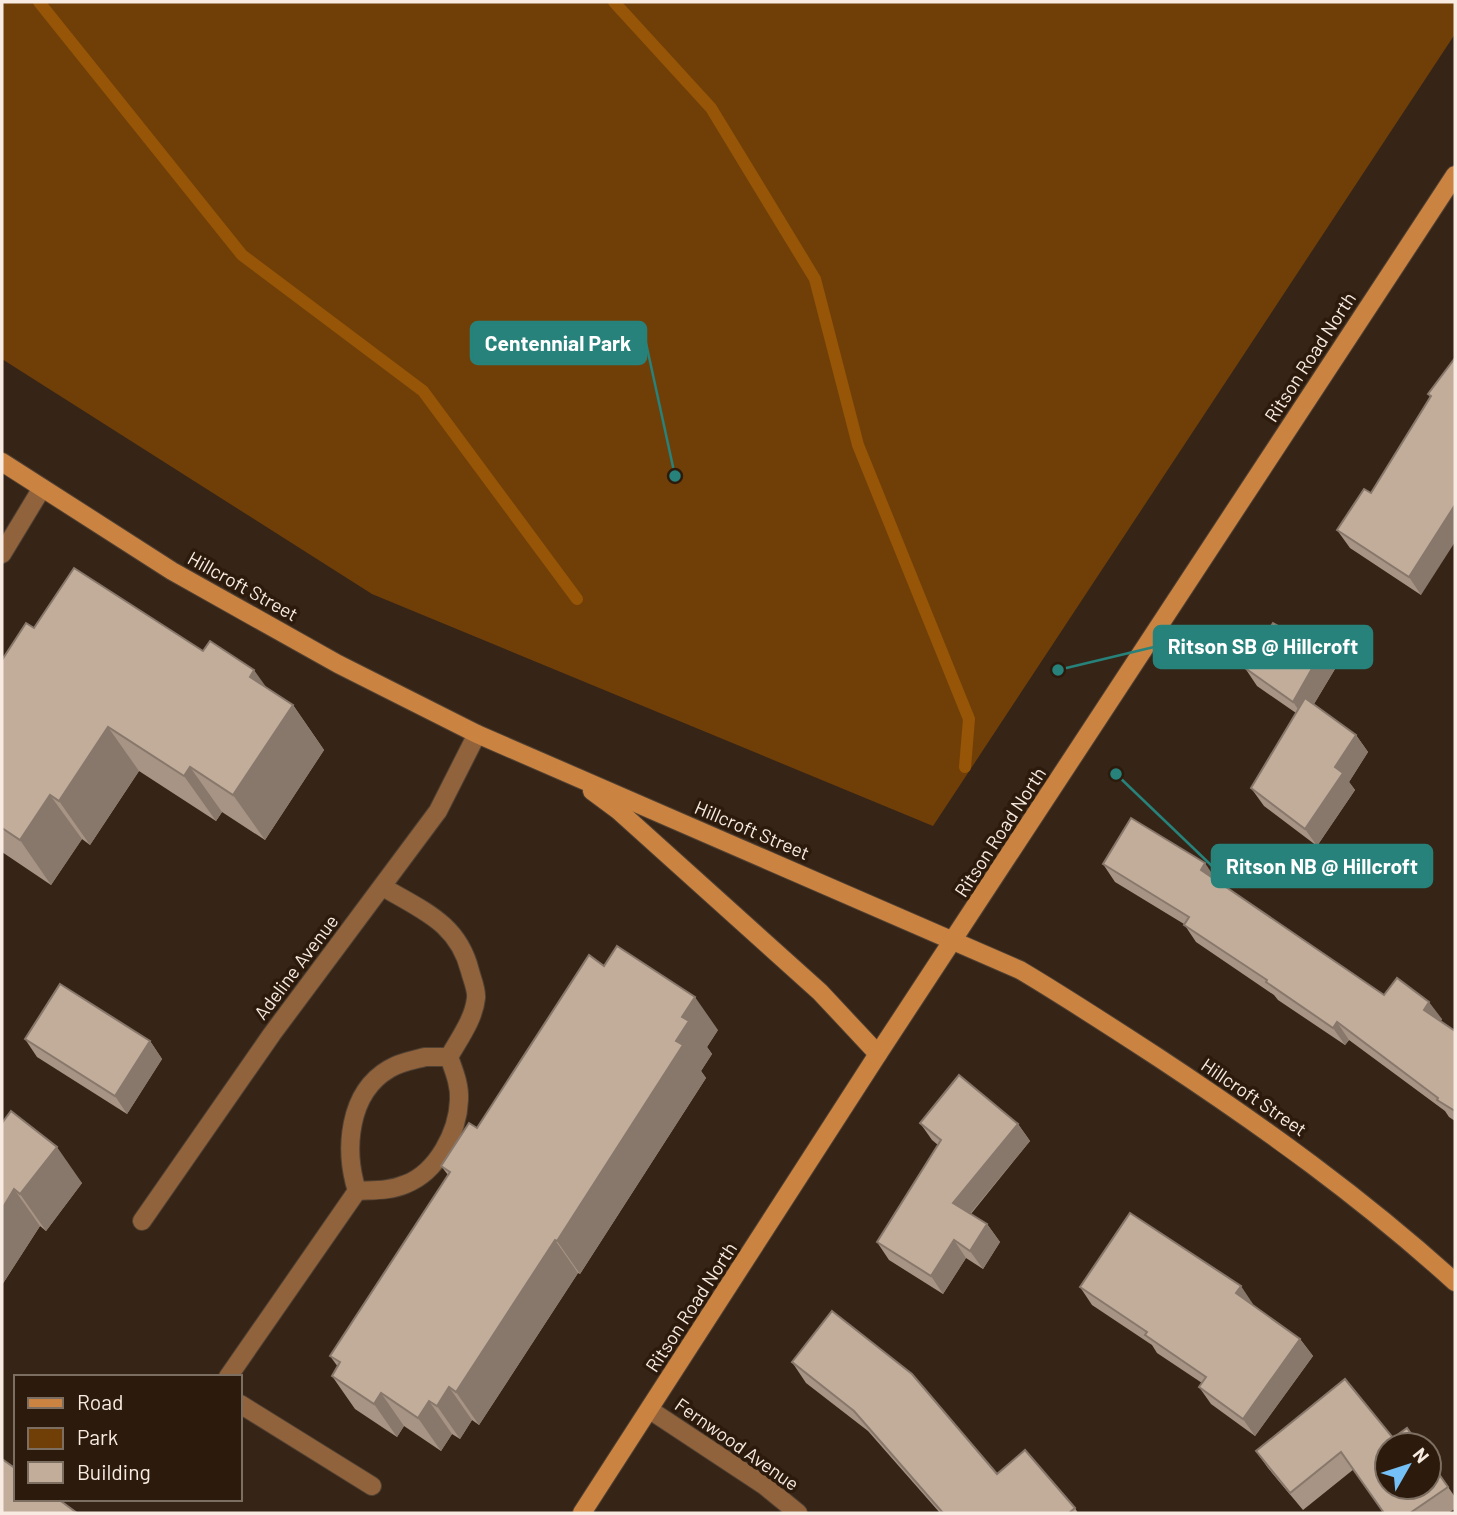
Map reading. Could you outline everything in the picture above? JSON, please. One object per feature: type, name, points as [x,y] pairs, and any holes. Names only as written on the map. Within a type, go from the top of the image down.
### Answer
[{"type":"main road","name":"Ritson Road North","points":[[582,1513],[878,1054],[1455,175]]},
{"type":"main road","name":"Hillcroft Street","points":[[2,462],[196,584],[338,664],[477,734],[1020,970],[1246,1115],[1361,1201],[1455,1282]]},
{"type":"main road","points":[[564,770],[619,811],[810,983],[852,1023],[878,1054]]},
{"type":"street","points":[[2,554],[42,488]]},
{"type":"street","name":"Adeline Avenue","points":[[142,1221],[272,1034],[438,811],[477,734]]},
{"type":"street","points":[[357,1191],[387,1190],[408,1184],[440,1155],[457,1120],[459,1099],[457,1080],[449,1057],[468,1023],[477,996],[460,942],[446,925],[383,887]]},
{"type":"street","points":[[229,1375],[357,1191],[351,1166],[350,1138],[362,1099],[374,1081],[389,1069],[425,1057],[449,1057]]},
{"type":"street","points":[[242,1405],[372,1486]]},
{"type":"street","name":"Fernwood Avenue","points":[[650,1410],[754,1479],[799,1513]]},
{"type":"green space","points":[[2,2],[1455,2],[1455,34],[933,826],[372,594],[2,359]]},
{"type":"building","points":[[1455,358],[1455,505],[1409,577],[1337,530],[1364,489],[1371,493],[1431,396],[1428,394]]},
{"type":"building","points":[[74,568],[203,651],[210,641],[254,670],[250,677],[293,705],[233,795],[190,767],[184,776],[108,727],[59,801],[50,795],[20,840],[2,828],[2,660],[26,623],[34,628]]},
{"type":"building","points":[[1273,623],[1322,651],[1293,702],[1245,668]]},
{"type":"building","points":[[1305,698],[1356,735],[1335,767],[1343,773],[1305,829],[1251,788]]},
{"type":"building","points":[[1131,818],[1205,863],[1201,870],[1384,995],[1397,978],[1429,1002],[1424,1010],[1455,1031],[1455,1111],[1337,1022],[1333,1028],[1184,925],[1189,917],[1103,864]]},
{"type":"building","points":[[617,946],[695,997],[682,1017],[689,1021],[676,1041],[683,1045],[456,1392],[449,1387],[437,1406],[429,1401],[418,1418],[381,1393],[374,1404],[332,1376],[340,1362],[330,1356],[450,1172],[441,1166],[469,1123],[477,1128],[589,955],[604,966]]},
{"type":"building","points":[[60,984],[150,1041],[115,1096],[25,1039]]},
{"type":"building","points":[[959,1075],[1018,1124],[953,1203],[987,1224],[970,1251],[954,1240],[931,1276],[877,1242],[941,1140],[920,1123]]},
{"type":"building","points":[[11,1111],[57,1147],[20,1194],[14,1189],[2,1209],[2,1123]]},
{"type":"building","points":[[1130,1213],[1241,1286],[1236,1293],[1300,1339],[1243,1419],[1199,1387],[1206,1377],[1145,1335],[1147,1332],[1080,1287]]},
{"type":"building","points":[[832,1311],[912,1374],[997,1474],[1025,1450],[1075,1508],[1069,1513],[943,1513],[854,1411],[792,1362]]},
{"type":"building","points":[[1345,1379],[1387,1431],[1373,1431],[1373,1497],[1341,1452],[1290,1493],[1256,1451]]},
{"type":"building","points":[[2,1459],[14,1468],[14,1501],[61,1501],[77,1513],[2,1513]]},
{"type":"building","points":[[1376,1501],[1428,1501],[1410,1513],[1384,1513]]},
{"type":"waterway","points":[[39,2],[242,255],[423,391],[577,599]]},
{"type":"waterway","points":[[614,2],[711,108],[815,279],[858,445],[969,719],[965,767]]},
{"type":"place","name":"Centennial Park","points":[[675,476]]},
{"type":"place","name":"Ritson SB @ Hillcroft","points":[[1058,670]]},
{"type":"place","name":"Ritson NB @ Hillcroft","points":[[1116,774]]}]
